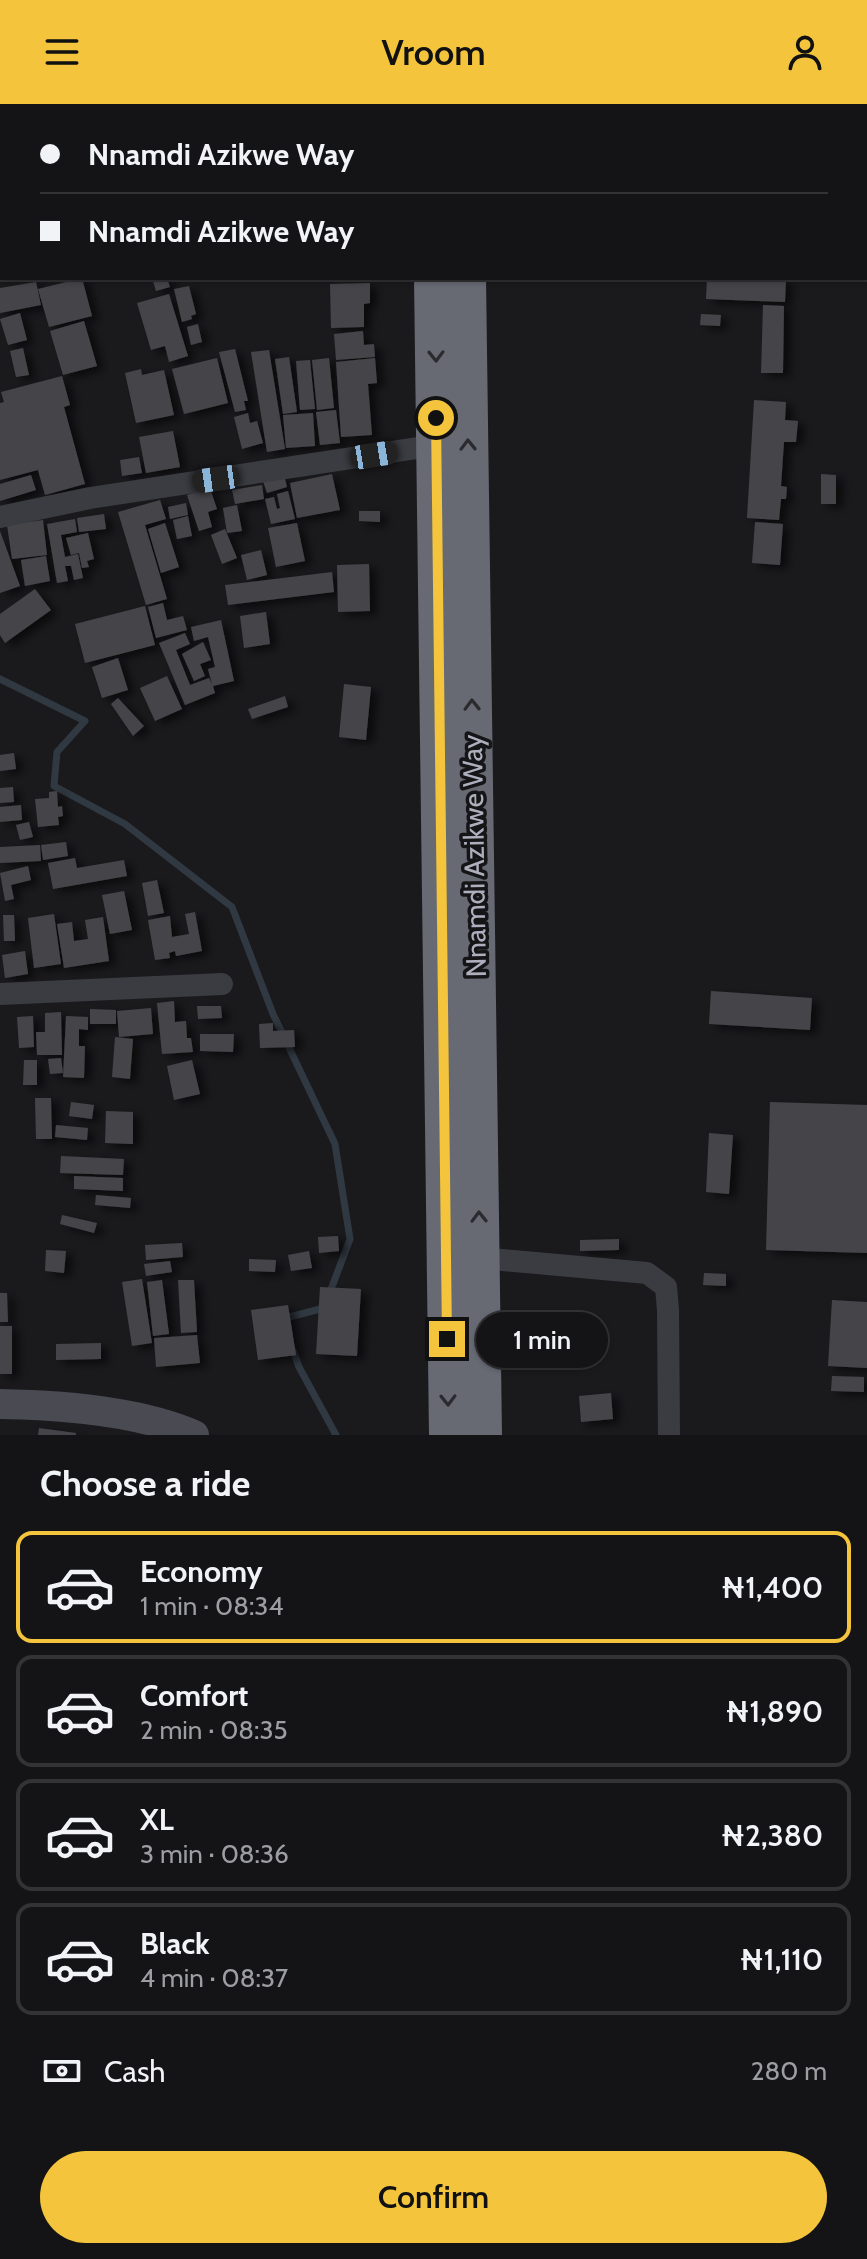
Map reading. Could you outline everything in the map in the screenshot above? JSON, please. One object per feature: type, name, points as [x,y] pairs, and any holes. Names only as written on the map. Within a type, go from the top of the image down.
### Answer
[{"type":"highway","name":"Nnamdi Azikwe Way","points":[[434,280],[449,1435]]},
{"type":"highway","name":"Nnamdi Azikwe Way","points":[[466,280],[482,1435]]},
{"type":"street","points":[[0,517],[90,498],[437,445]]},
{"type":"street","points":[[0,994],[222,984]]},
{"type":"street","points":[[480,1258],[647,1273],[666,1287],[669,1435]]},
{"type":"street","points":[[0,1404],[68,1408],[169,1424],[194,1435]]},
{"type":"building","points":[[83,280],[92,316],[49,327],[38,289]]},
{"type":"building","points":[[153,280],[168,280],[170,287],[156,291]]},
{"type":"building","points":[[707,280],[786,280],[785,302],[706,299]]},
{"type":"building","points":[[36,282],[41,305],[0,313],[0,288]]},
{"type":"building","points":[[370,283],[370,303],[364,304],[364,327],[331,328],[330,284]]},
{"type":"building","points":[[189,286],[196,314],[182,322],[174,289]]},
{"type":"building","points":[[169,294],[188,356],[169,362],[165,346],[151,350],[137,303]]},
{"type":"building","points":[[763,305],[784,306],[783,373],[761,373]]},
{"type":"building","points":[[20,313],[27,340],[8,345],[0,319]]},
{"type":"building","points":[[701,314],[721,315],[720,326],[700,325]]},
{"type":"building","points":[[84,321],[97,366],[63,375],[50,331]]},
{"type":"building","points":[[198,324],[202,342],[191,345],[187,327]]},
{"type":"building","points":[[363,331],[364,345],[374,344],[375,357],[336,360],[334,334]]},
{"type":"building","points":[[23,348],[29,375],[16,377],[10,351]]},
{"type":"building","points":[[235,349],[248,401],[244,401],[246,410],[235,412],[219,352]]},
{"type":"building","points":[[269,350],[285,449],[267,452],[251,352]]},
{"type":"building","points":[[289,357],[297,412],[283,414],[275,359]]},
{"type":"building","points":[[217,358],[228,403],[184,414],[172,369]]},
{"type":"building","points":[[329,358],[334,408],[317,410],[312,360]]},
{"type":"building","points":[[375,358],[377,383],[368,384],[372,435],[341,437],[336,362]]},
{"type":"building","points":[[310,360],[315,409],[300,410],[296,361]]},
{"type":"building","points":[[141,369],[142,375],[164,370],[174,415],[136,423],[125,373]]},
{"type":"building","points":[[62,376],[70,405],[64,407],[85,484],[45,495],[38,470],[0,480],[0,403],[4,402],[1,392]]},
{"type":"building","points":[[754,400],[786,402],[785,420],[798,421],[796,442],[784,442],[781,486],[787,487],[786,499],[781,499],[779,520],[747,518]]},
{"type":"building","points":[[336,410],[340,443],[320,445],[316,412]]},
{"type":"building","points":[[248,413],[250,423],[257,421],[263,443],[242,449],[234,417]]},
{"type":"building","points":[[313,413],[315,446],[286,448],[283,415]]},
{"type":"building","points":[[173,431],[180,467],[146,473],[139,437]]},
{"type":"building","points":[[139,457],[142,473],[122,476],[120,460]]},
{"type":"building","points":[[332,474],[340,510],[297,518],[290,483]]},
{"type":"building","points":[[821,474],[836,475],[836,504],[821,504]]},
{"type":"building","points":[[31,475],[36,490],[0,501],[0,484]]},
{"type":"building","points":[[284,475],[287,487],[267,493],[263,481]]},
{"type":"building","points":[[262,485],[264,499],[235,504],[232,490]]},
{"type":"building","points":[[210,488],[217,509],[208,512],[212,527],[199,531],[187,495]]},
{"type":"building","points":[[288,491],[295,519],[271,524],[265,499],[274,497],[277,509],[280,508],[277,494]]},
{"type":"building","points":[[160,500],[166,519],[145,525],[167,599],[146,605],[118,512]]},
{"type":"building","points":[[186,503],[188,515],[170,519],[168,507]]},
{"type":"building","points":[[237,505],[242,531],[227,533],[223,508]]},
{"type":"building","points":[[359,511],[380,511],[380,522],[359,521]]},
{"type":"building","points":[[104,514],[106,529],[79,532],[77,518]]},
{"type":"building","points":[[188,516],[192,536],[177,539],[173,520]]},
{"type":"building","points":[[75,519],[77,532],[61,535],[65,557],[78,554],[83,578],[74,580],[71,566],[65,566],[68,581],[57,583],[47,524]]},
{"type":"building","points":[[43,520],[47,555],[12,559],[7,525]]},
{"type":"building","points":[[755,522],[783,524],[780,565],[752,563]]},
{"type":"building","points":[[165,523],[179,567],[161,573],[148,529]]},
{"type":"building","points":[[297,523],[305,561],[276,567],[268,528]]},
{"type":"building","points":[[225,529],[237,558],[222,564],[211,535]]},
{"type":"building","points":[[0,531],[20,586],[0,593]]},
{"type":"building","points":[[88,533],[94,559],[87,561],[89,567],[82,568],[79,553],[71,555],[66,538]]},
{"type":"building","points":[[261,550],[267,575],[247,580],[241,555]]},
{"type":"building","points":[[46,556],[50,581],[25,586],[21,560]]},
{"type":"building","points":[[369,564],[370,611],[338,612],[337,565]]},
{"type":"building","points":[[332,572],[334,592],[228,605],[225,585]]},
{"type":"building","points":[[35,589],[51,610],[5,643],[0,635],[0,614]]},
{"type":"building","points":[[163,603],[167,620],[183,616],[187,630],[156,638],[148,607]]},
{"type":"building","points":[[145,606],[155,645],[85,663],[75,624]]},
{"type":"building","points":[[266,612],[270,644],[244,648],[240,616]]},
{"type":"building","points":[[221,620],[234,681],[213,686],[215,693],[185,705],[159,643],[185,633],[190,644],[176,650],[190,685],[209,678],[212,684],[208,669],[215,667],[208,637],[194,641],[191,627]]},
{"type":"building","points":[[203,642],[211,660],[200,664],[205,676],[194,681],[182,654]]},
{"type":"building","points":[[118,658],[128,690],[102,698],[92,667]]},
{"type":"building","points":[[167,676],[182,709],[155,721],[140,688]]},
{"type":"building","points":[[344,684],[371,687],[366,740],[339,737]]},
{"type":"building","points":[[285,696],[288,707],[252,719],[248,709]]},
{"type":"building","points":[[118,698],[144,726],[133,736],[111,704]]},
{"type":"building","points":[[14,753],[16,769],[0,771],[0,755]]},
{"type":"building","points":[[13,787],[14,802],[0,803],[0,788]]},
{"type":"building","points":[[57,791],[58,807],[62,806],[63,816],[58,817],[59,825],[38,827],[35,799],[49,798],[49,792]]},
{"type":"building","points":[[21,805],[22,820],[0,822],[0,807]]},
{"type":"building","points":[[29,822],[33,837],[20,840],[16,825]]},
{"type":"building","points":[[66,842],[68,856],[43,860],[41,845]]},
{"type":"building","points":[[40,845],[41,861],[0,863],[0,847]]},
{"type":"building","points":[[75,858],[77,868],[124,860],[127,876],[53,889],[48,863]]},
{"type":"building","points":[[28,866],[31,880],[11,885],[14,899],[5,901],[0,873]]},
{"type":"building","points":[[157,880],[164,913],[148,916],[142,883]]},
{"type":"building","points":[[124,891],[132,930],[110,934],[102,895]]},
{"type":"building","points":[[195,912],[202,951],[176,956],[175,951],[169,953],[170,958],[155,960],[148,920],[170,916],[172,937],[189,934],[185,914]]},
{"type":"building","points":[[54,914],[61,964],[34,968],[28,918]]},
{"type":"building","points":[[3,915],[14,915],[15,941],[4,941]]},
{"type":"building","points":[[103,917],[109,961],[64,968],[57,924],[72,922],[74,941],[88,939],[85,920]]},
{"type":"building","points":[[25,951],[28,974],[5,978],[2,955]]},
{"type":"building","points":[[711,991],[812,998],[810,1030],[709,1024]]},
{"type":"building","points":[[174,1001],[175,1022],[186,1021],[187,1038],[191,1038],[193,1052],[162,1054],[157,1003]]},
{"type":"building","points":[[197,1006],[221,1006],[222,1018],[198,1019]]},
{"type":"building","points":[[151,1008],[153,1034],[119,1037],[117,1011]]},
{"type":"building","points":[[90,1009],[116,1010],[116,1024],[90,1024]]},
{"type":"building","points":[[61,1012],[62,1055],[37,1055],[36,1032],[45,1032],[45,1013]]},
{"type":"building","points":[[33,1016],[34,1047],[19,1048],[17,1017]]},
{"type":"building","points":[[66,1016],[88,1017],[88,1030],[79,1029],[79,1046],[85,1046],[84,1078],[63,1077]]},
{"type":"building","points":[[273,1023],[273,1031],[294,1030],[295,1047],[260,1048],[259,1024]]},
{"type":"building","points":[[200,1034],[234,1034],[233,1052],[200,1051]]},
{"type":"building","points":[[115,1037],[133,1039],[130,1079],[112,1077]]},
{"type":"building","points":[[61,1058],[63,1073],[50,1074],[48,1059]]},
{"type":"building","points":[[24,1060],[37,1060],[37,1085],[23,1085]]},
{"type":"building","points":[[192,1060],[200,1094],[174,1100],[167,1066]]},
{"type":"building","points":[[35,1098],[51,1098],[52,1139],[36,1139]]},
{"type":"building","points":[[71,1102],[94,1105],[92,1119],[69,1116]]},
{"type":"building","points":[[770,1102],[867,1105],[867,1253],[766,1250]]},
{"type":"building","points":[[106,1111],[133,1112],[133,1144],[105,1143]]},
{"type":"building","points":[[56,1125],[88,1128],[87,1140],[55,1137]]},
{"type":"building","points":[[709,1133],[733,1135],[729,1194],[706,1192]]},
{"type":"building","points":[[61,1156],[124,1159],[123,1175],[60,1173]]},
{"type":"building","points":[[74,1176],[123,1178],[123,1191],[74,1189]]},
{"type":"building","points":[[96,1195],[131,1198],[130,1208],[95,1205]]},
{"type":"building","points":[[62,1215],[97,1223],[94,1233],[60,1224]]},
{"type":"building","points":[[338,1236],[339,1251],[319,1253],[318,1237]]},
{"type":"building","points":[[619,1239],[619,1250],[580,1251],[580,1240]]},
{"type":"building","points":[[182,1243],[183,1257],[146,1260],[145,1245]]},
{"type":"building","points":[[46,1250],[66,1251],[64,1273],[45,1271]]},
{"type":"building","points":[[309,1251],[312,1268],[291,1271],[288,1255]]},
{"type":"building","points":[[249,1259],[276,1260],[275,1272],[249,1271]]},
{"type":"building","points":[[170,1261],[172,1272],[146,1276],[144,1264]]},
{"type":"building","points":[[704,1273],[726,1274],[726,1286],[703,1285]]},
{"type":"building","points":[[142,1279],[152,1343],[132,1346],[122,1282]]},
{"type":"building","points":[[162,1280],[169,1334],[153,1336],[147,1282]]},
{"type":"building","points":[[178,1280],[194,1280],[197,1332],[181,1333]]},
{"type":"building","points":[[320,1287],[361,1289],[357,1356],[316,1354]]},
{"type":"building","points":[[0,1293],[7,1293],[8,1322],[0,1322]]},
{"type":"building","points":[[832,1300],[867,1302],[867,1368],[828,1366]]},
{"type":"building","points":[[288,1305],[296,1355],[258,1360],[251,1310]]},
{"type":"building","points":[[0,1326],[12,1326],[12,1374],[0,1374]]},
{"type":"building","points":[[197,1335],[200,1363],[156,1367],[154,1338]]},
{"type":"building","points":[[101,1343],[101,1359],[56,1360],[56,1344]]},
{"type":"building","points":[[832,1376],[864,1377],[864,1392],[831,1391]]},
{"type":"building","points":[[611,1393],[613,1419],[581,1422],[579,1396]]},
{"type":"building","points":[[39,1428],[76,1433],[76,1435],[38,1435]]},
{"type":"waterway","points":[[0,679],[85,721],[57,752],[54,786],[125,824],[232,907],[273,1014],[335,1144],[350,1239],[324,1308],[282,1319]]},
{"type":"waterway","points":[[293,1350],[336,1435]]},
{"type":"route","points":[[436,418],[447,1339]]}]
